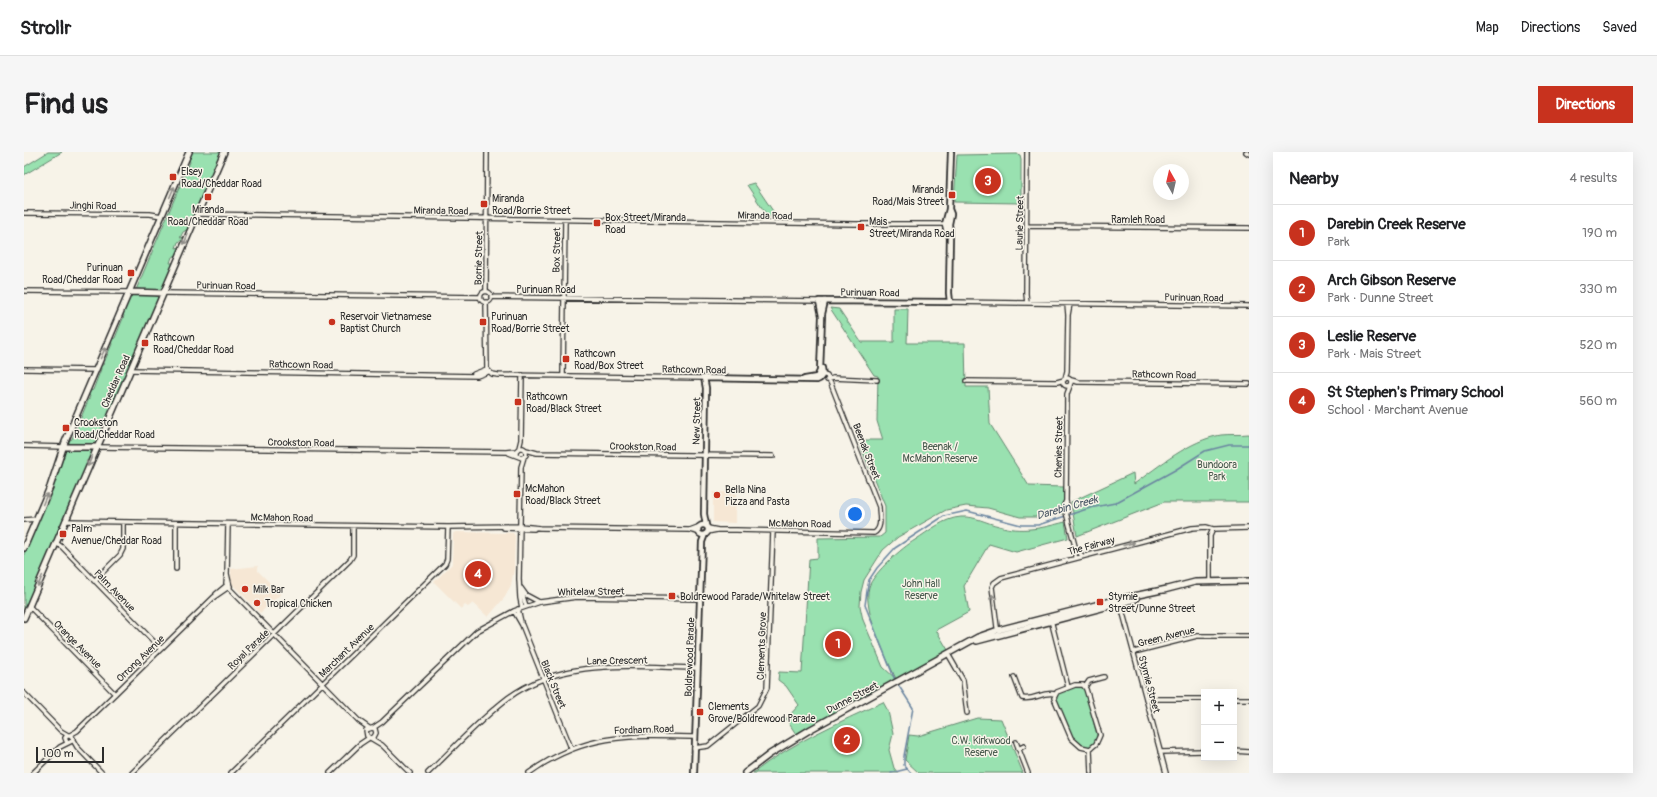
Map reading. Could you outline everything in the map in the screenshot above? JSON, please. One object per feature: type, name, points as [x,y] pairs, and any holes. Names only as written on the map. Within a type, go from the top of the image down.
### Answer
[{"type":"main road","points":[[24,548],[50,487],[64,446],[189,152]]},
{"type":"main road","name":"Cheddar Road","points":[[24,618],[96,447],[224,152]]},
{"type":"main road","points":[[130,292],[164,293]]},
{"type":"main road","points":[[64,446],[96,447]]},
{"type":"main road","name":"Dunne Street","points":[[970,642],[1005,634],[1120,601],[1195,582],[1249,582]]},
{"type":"main road","name":"Dunne Street","points":[[745,773],[783,746],[978,637],[999,630],[1051,620]]},
{"type":"street","name":"Borrie Street","points":[[486,291],[487,152]]},
{"type":"street","points":[[948,302],[949,243],[947,224],[951,152]]},
{"type":"street","name":"Laurie Street","points":[[1026,303],[1027,152]]},
{"type":"street","name":"Jinghi Road","points":[[24,213],[154,214],[162,216]]},
{"type":"street","name":"Miranda Road","points":[[197,214],[947,224]]},
{"type":"street","name":"Box Street","points":[[563,376],[565,220]]},
{"type":"street","name":"Ramleh Road","points":[[1027,226],[1249,228]]},
{"type":"street","points":[[24,291],[130,292]]},
{"type":"street","points":[[486,291],[491,294],[491,298],[486,302],[481,300],[480,297],[482,292],[486,291]]},
{"type":"street","name":"Purinuan Road","points":[[164,293],[480,297]]},
{"type":"street","name":"Purinuan Road","points":[[491,298],[1249,306]]},
{"type":"street","points":[[819,301],[822,316]]},
{"type":"street","points":[[825,301],[822,316],[821,375],[829,382],[842,379],[877,380]]},
{"type":"street","points":[[486,302],[488,370]]},
{"type":"street","points":[[1057,382],[1064,379],[1067,371],[1068,304]]},
{"type":"street","points":[[24,369],[96,370]]},
{"type":"street","name":"Rathcown Road","points":[[130,370],[471,375],[488,370],[494,375],[805,379],[815,378],[821,375]]},
{"type":"street","points":[[1067,371],[1070,379]]},
{"type":"street","points":[[517,453],[521,440],[522,375]]},
{"type":"street","name":"New Street","points":[[705,455],[706,378]]},
{"type":"street","name":"Rathcown Road","points":[[1064,379],[1070,379],[1078,382],[1249,384]]},
{"type":"street","name":"Chenies Street","points":[[1064,379],[1067,394]]},
{"type":"street","name":"Chenies Street","points":[[1070,379],[1067,394],[1066,501],[1064,507],[1067,513],[1075,558]]},
{"type":"street","points":[[966,381],[1057,382],[1064,385],[1070,385]]},
{"type":"street","name":"Beenak Street","points":[[829,382],[879,507],[880,528]]},
{"type":"street","name":"Rathcown Road","points":[[1070,385],[1078,382]]},
{"type":"street","points":[[521,440],[525,449]]},
{"type":"street","points":[[24,446],[64,446]]},
{"type":"street","name":"Crookston Road","points":[[96,447],[506,452],[517,453],[525,456],[537,453],[773,456]]},
{"type":"street","name":"Crookston Road","points":[[517,453],[525,449],[537,453]]},
{"type":"street","name":"Black Street","points":[[521,467],[525,456],[525,449]]},
{"type":"street","name":"Black Street","points":[[517,453],[521,467],[520,609],[522,625],[571,748]]},
{"type":"street","name":"Boldrewood Parade","points":[[694,773],[705,455]]},
{"type":"street","points":[[24,520],[36,519]]},
{"type":"street","name":"McMahon Road","points":[[65,521],[176,524],[874,533],[880,528]]},
{"type":"street","points":[[94,581],[120,555],[122,549],[123,523]]},
{"type":"street","points":[[176,524],[176,569]]},
{"type":"street","points":[[228,524],[229,586],[359,721],[370,738],[382,745],[410,773]]},
{"type":"street","name":"Royal Parade","points":[[132,773],[350,560],[353,555],[354,526]]},
{"type":"street","name":"Marchant Avenue","points":[[232,773],[445,564],[447,559],[448,527]]},
{"type":"street","name":"The Fairway","points":[[999,630],[997,627],[992,592],[994,583],[1001,578],[1192,528],[1249,528]]},
{"type":"street","points":[[1210,582],[1210,536],[1213,529]]},
{"type":"street","name":"Clements Grove","points":[[694,748],[703,748],[708,746],[758,706],[767,688],[773,531]]},
{"type":"street","name":"Palm Avenue","points":[[56,543],[62,547],[161,649]]},
{"type":"street","name":"Chenies Street","points":[[1074,546],[1082,556]]},
{"type":"street","name":"Orrong Avenue","points":[[33,773],[214,597],[218,591],[229,586]]},
{"type":"street","points":[[520,587],[526,595],[540,602]]},
{"type":"street","name":"Whitelaw Street","points":[[366,733],[371,728],[382,722],[477,631],[520,609],[540,602],[577,597],[700,599]]},
{"type":"street","name":"Stymie Street","points":[[1120,601],[1166,773]]},
{"type":"street","name":"Orange Avenue","points":[[29,606],[115,694]]},
{"type":"street","points":[[1051,620],[1068,687]]},
{"type":"street","points":[[999,630],[1005,634]]},
{"type":"street","name":"Green Avenue","points":[[1134,652],[1197,636],[1249,636]]},
{"type":"street","points":[[948,654],[963,680],[967,713]]},
{"type":"street","name":"Lane Crescent","points":[[428,773],[491,712],[510,697],[543,679],[583,668],[605,666],[697,668]]},
{"type":"street","points":[[1014,677],[1022,698],[1028,699],[1047,692],[1055,694],[1068,687],[1079,685],[1085,687]]},
{"type":"street","points":[[1085,687],[1090,681],[1104,677]]},
{"type":"street","points":[[1085,687],[1100,735],[1096,744],[1090,749]]},
{"type":"street","points":[[24,693],[102,773]]},
{"type":"street","points":[[1055,694],[1054,698],[1070,738],[1081,747],[1090,749]]},
{"type":"street","points":[[1146,699],[1201,699]]},
{"type":"street","points":[[1237,699],[1249,699]]},
{"type":"street","points":[[359,721],[371,728],[376,733],[382,745]]},
{"type":"street","name":"Whitelaw Street","points":[[376,733],[382,722]]},
{"type":"street","points":[[360,744],[366,733]]},
{"type":"street","points":[[330,773],[360,744],[376,733]]},
{"type":"street","name":"Fordham Road","points":[[529,773],[550,759],[571,748],[603,739],[629,736],[695,737]]},
{"type":"street","points":[[1016,742],[1028,773]]},
{"type":"street","points":[[1018,749],[1024,746]]},
{"type":"street","points":[[1090,749],[1091,773]]},
{"type":"street","points":[[1160,752],[1201,752]]},
{"type":"street","points":[[1237,752],[1249,752]]},
{"type":"shaded area","points":[[713,492],[736,492],[735,523],[713,522]]},
{"type":"shaded area","points":[[455,532],[513,533],[515,536],[514,569],[511,585],[505,597],[488,617],[473,603],[468,607],[465,605],[461,609],[434,582],[452,564],[453,534]]},
{"type":"shaded area","points":[[258,566],[258,571],[281,594],[260,613],[231,583],[231,569]]},
{"type":"green space","points":[[48,152],[62,152],[24,175],[24,167]]},
{"type":"green space","points":[[192,152],[221,152],[188,229],[183,232],[180,238],[185,237],[183,240],[178,242],[176,248],[180,247],[177,255],[172,257],[170,263],[174,263],[163,288],[158,290],[136,290],[190,162],[189,160]]},
{"type":"green space","points":[[957,155],[1020,155],[1021,159],[1021,203],[954,202]]},
{"type":"green space","points":[[754,183],[777,217],[768,217],[747,185]]},
{"type":"green space","points":[[135,294],[154,295],[158,297],[158,300],[96,443],[70,444],[68,441],[72,439],[90,396],[88,394],[93,390],[101,369],[100,365],[103,365],[112,344],[112,339],[115,338],[130,297]]},
{"type":"green space","name":"Beenak / McMahon Reserve","points":[[830,308],[839,309],[861,342],[894,342],[894,309],[908,309],[907,343],[965,343],[966,387],[988,387],[990,424],[1029,486],[1064,487],[1063,513],[1044,517],[1020,517],[988,508],[966,506],[946,510],[898,537],[883,550],[864,580],[860,606],[863,620],[883,667],[896,679],[796,734],[786,719],[799,705],[786,686],[778,680],[779,672],[802,673],[809,559],[818,558],[818,538],[880,537],[885,533],[885,506],[858,440],[883,440],[877,421],[878,376],[874,375]]},
{"type":"green space","name":"Bundoora Park","points":[[1249,434],[1249,502],[1164,502],[1077,536],[1071,502],[1133,473],[1134,484],[1164,462],[1198,442],[1221,435]]},
{"type":"green space","points":[[68,449],[89,449],[92,453],[24,613],[24,554],[51,490],[65,451]]},
{"type":"green space","name":"John Hall Reserve","points":[[966,517],[1016,529],[1040,528],[1065,522],[1068,538],[1016,552],[989,544],[964,586],[969,612],[936,630],[948,650],[896,679],[876,633],[869,608],[868,597],[869,587],[872,581],[896,554],[931,529],[943,522],[955,518]]},
{"type":"green space","points":[[1075,686],[1082,687],[1085,690],[1097,735],[1096,743],[1090,748],[1071,738],[1056,698],[1057,693]]},
{"type":"green space","points":[[883,702],[888,711],[893,734],[889,750],[894,768],[898,773],[753,773],[800,742]]},
{"type":"green space","name":"C.W. Kirkwood Reserve","points":[[977,718],[1001,719],[1023,773],[919,773],[905,760],[909,735],[918,736]]},
{"type":"waterway","name":"Darebin Creek","points":[[895,680],[865,605],[869,580],[877,568],[895,548],[944,516],[967,511],[1021,525],[1038,525],[1090,508],[1115,503],[1175,470],[1205,451],[1229,445],[1249,445]]},
{"type":"waterway","name":"Darebin Creek","points":[[897,683],[913,708],[904,756],[904,765],[911,773]]},
{"type":"waterway","points":[[891,773],[907,769]]},
{"type":"place","name":"Elsey Road/Cheddar Road","points":[[173,177]]},
{"type":"place","name":"Leslie Reserve","points":[[988,181]]},
{"type":"place","name":"Miranda Road/Mais Street","points":[[952,195]]},
{"type":"place","name":"Miranda Road/Cheddar Road","points":[[208,197]]},
{"type":"place","name":"Miranda Road/Borrie Street","points":[[484,204]]},
{"type":"place","name":"Box Street/Miranda Road","points":[[597,223]]},
{"type":"place","name":"Mais Street/Miranda Road","points":[[861,227]]},
{"type":"place","name":"Purinuan Road/Cheddar Road","points":[[131,273]]},
{"type":"place","name":"Reservoir Vietnamese Baptist Church","points":[[332,322]]},
{"type":"place","name":"Purinuan Road/Borrie Street","points":[[483,322]]},
{"type":"place","name":"Rathcown Road/Cheddar Road","points":[[145,343]]},
{"type":"place","name":"Rathcown Road/Box Street","points":[[566,359]]},
{"type":"place","name":"Rathcown Road/Black Street","points":[[518,402]]},
{"type":"place","name":"Crookston Road/Cheddar Road","points":[[66,428]]},
{"type":"place","name":"McMahon Road/Black Street","points":[[517,494]]},
{"type":"place","name":"Bella Nina Pizza and Pasta","points":[[717,495]]},
{"type":"place","name":"Palm Avenue/Cheddar Road","points":[[63,534]]},
{"type":"place","name":"St Stephen's Primary School","points":[[478,574]]},
{"type":"place","name":"Milk Bar","points":[[245,589]]},
{"type":"place","name":"Boldrewood Parade/Whitelaw Street","points":[[672,596]]},
{"type":"place","name":"Stymie Street/Dunne Street","points":[[1100,602]]},
{"type":"place","name":"Tropical Chicken","points":[[257,603]]},
{"type":"place","name":"Darebin Creek Reserve","points":[[838,644]]},
{"type":"place","name":"Clements Grove/Boldrewood Parade","points":[[700,712]]},
{"type":"place","name":"Arch Gibson Reserve","points":[[847,740]]}]
